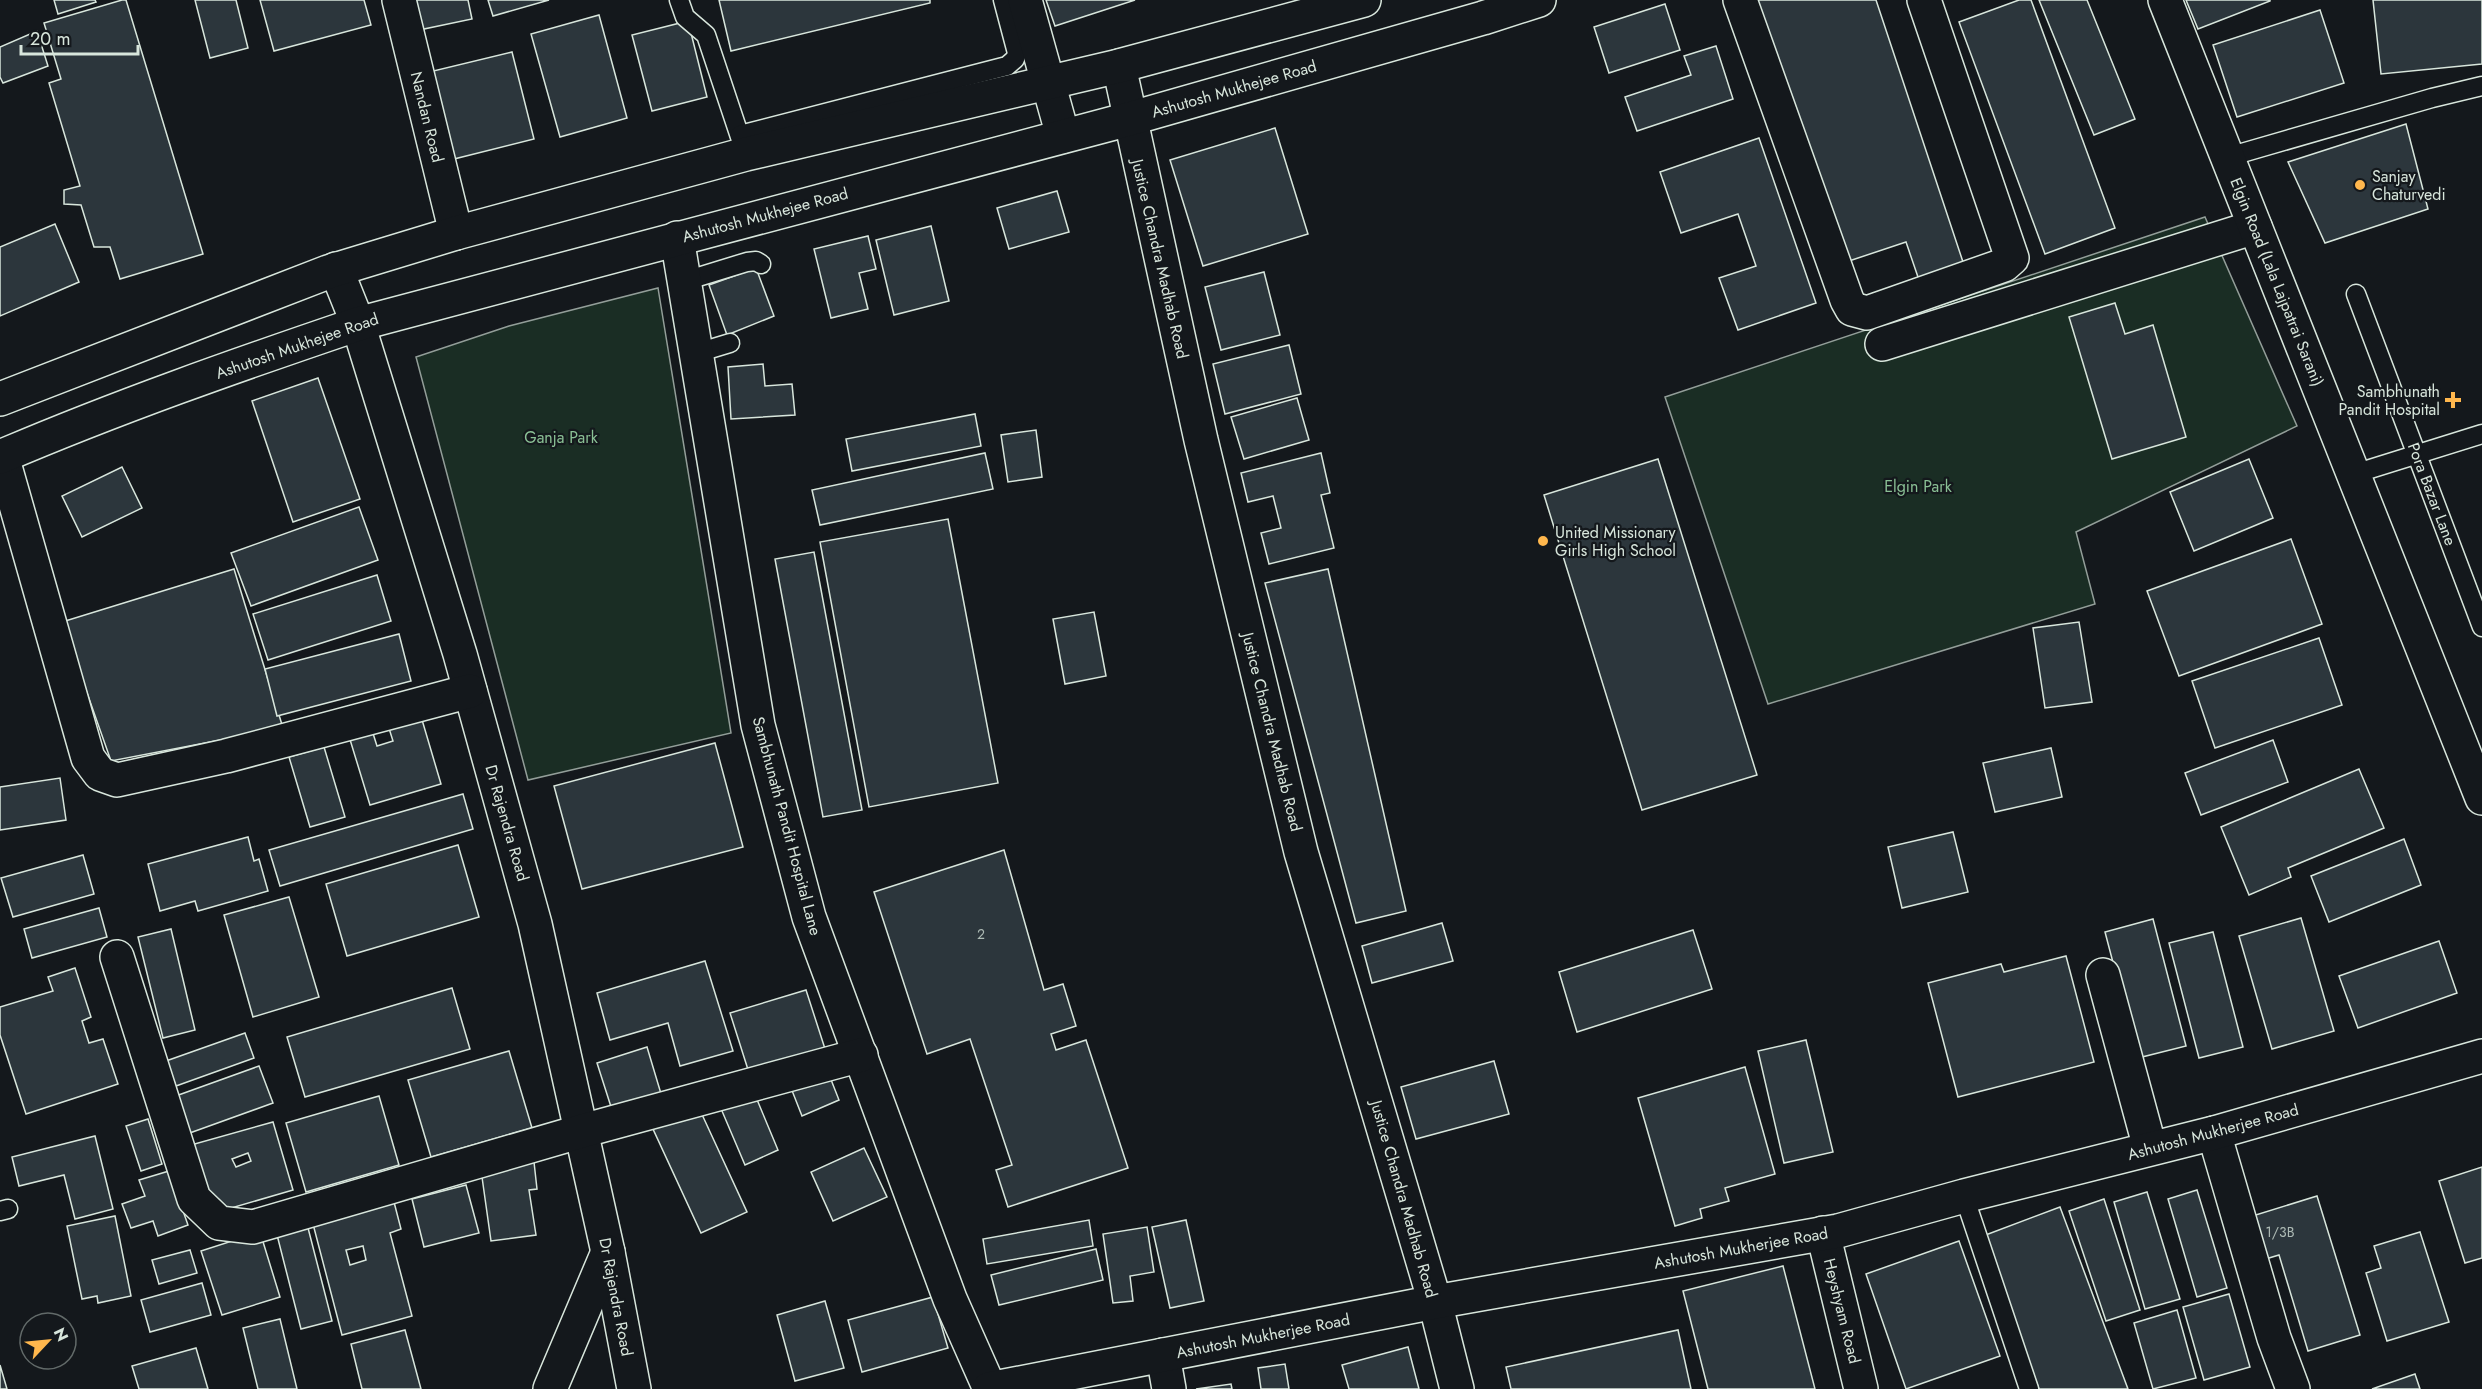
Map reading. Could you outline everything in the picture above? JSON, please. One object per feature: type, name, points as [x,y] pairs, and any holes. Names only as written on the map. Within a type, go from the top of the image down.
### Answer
[{"type":"street","name":"Nandan Road","points":[[399,0],[456,233]]},
{"type":"street","points":[[1025,0],[1050,82],[1063,136]]},
{"type":"street","points":[[0,399],[336,269],[743,144],[1119,66],[1364,0]]},
{"type":"street","name":"Ashutosh Mukhejee Road","points":[[1,456],[91,420],[358,324],[1129,119],[1539,0]]},
{"type":"street","points":[[1740,0],[1847,300],[1852,309],[1867,313],[2004,265],[2012,258],[1924,0]]},
{"type":"street","name":"Elgin Road (Lala Lajpatrai Sarani)","points":[[2165,0],[2482,798]]},
{"type":"street","name":"Justice Chandra Madhab Road","points":[[1119,66],[1201,441],[1301,852],[1435,1302],[1457,1389]]},
{"type":"street","points":[[1882,344],[2255,227]]},
{"type":"street","name":"Sambhunath Pandit Hospital Lane","points":[[677,238],[758,725],[809,916],[950,1299],[989,1389]]},
{"type":"street","name":"Dr Rajendra Road","points":[[336,269],[358,324],[470,691],[536,924],[608,1252],[634,1389]]},
{"type":"street","points":[[1,456],[88,758],[100,774],[117,780],[226,756],[470,691]]},
{"type":"street","points":[[117,957],[195,1198],[219,1223],[253,1227],[582,1131],[861,1055]]},
{"type":"street","points":[[2103,975],[2150,1148]]},
{"type":"street","name":"Ashutosh Mukherjee Road","points":[[989,1389],[1435,1302],[1823,1233],[2214,1133],[2482,1056]]},
{"type":"street","points":[[2214,1133],[2274,1338],[2293,1389]]},
{"type":"street","name":"Heyshyam Road","points":[[1823,1233],[1862,1389]]},
{"type":"street","points":[[549,1389],[608,1252]]},
{"type":"street","points":[[1163,1355],[1169,1389]]},
{"type":"lane","points":[[679,0],[685,17],[706,35],[743,144],[1007,66],[1015,59],[1017,53],[1003,0]]},
{"type":"lane","points":[[2228,157],[2432,98],[2482,86]]},
{"type":"lane","points":[[685,281],[747,262],[756,261],[761,264]]},
{"type":"lane","name":"Pora Bazar Lane","points":[[2356,294],[2482,627]]},
{"type":"lane","points":[[697,353],[730,343]]},
{"type":"lane","points":[[2354,474],[2482,434]]},
{"type":"lane","points":[[1964,1197],[2029,1389]]},
{"type":"green space","name":"Elgin Park","points":[[2205,217],[2297,426],[2076,532],[2095,604],[1768,704],[1665,397]]},
{"type":"green space","name":"Ganja Park","points":[[658,288],[731,733],[528,780],[416,357],[509,326]]},
{"type":"building","points":[[54,0],[95,0],[96,2],[58,14]]},
{"type":"building","points":[[126,0],[203,254],[120,279],[110,247],[94,247],[81,205],[64,204],[64,190],[80,186],[49,83],[61,79],[44,23]]},
{"type":"building","points":[[195,0],[236,0],[248,48],[210,58]]},
{"type":"building","points":[[260,0],[364,0],[371,25],[274,51]]},
{"type":"building","points":[[412,0],[468,0],[472,19],[419,30]]},
{"type":"building","points":[[488,0],[549,0],[493,16]]},
{"type":"building","points":[[719,0],[930,0],[930,3],[731,51]]},
{"type":"building","points":[[1046,0],[1135,0],[1055,26]]},
{"type":"building","points":[[1756,0],[1876,0],[1964,265],[1919,280],[1906,242],[1843,263]]},
{"type":"building","points":[[2019,0],[2031,0],[2115,228],[2045,254],[1959,22]]},
{"type":"building","points":[[2039,0],[2087,0],[2135,119],[2094,135]]},
{"type":"building","points":[[2186,0],[2270,0],[2270,1],[2198,29]]},
{"type":"building","points":[[2373,0],[2482,0],[2482,64],[2381,74]]},
{"type":"building","points":[[1665,4],[1680,50],[1609,73],[1594,27]]},
{"type":"building","points":[[2320,10],[2344,83],[2237,117],[2213,45]]},
{"type":"building","points":[[599,15],[627,118],[560,137],[531,34]]},
{"type":"building","points":[[688,21],[707,97],[652,111],[632,35]]},
{"type":"building","points":[[37,31],[48,66],[3,83],[0,77],[0,47]]},
{"type":"building","points":[[1716,46],[1733,99],[1637,131],[1625,97],[1691,75],[1684,56]]},
{"type":"building","points":[[512,52],[534,139],[446,161],[425,73]]},
{"type":"building","name":"Sanjay Chaturvedi","points":[[2406,124],[2428,209],[2325,243],[2288,162]]},
{"type":"building","points":[[1275,128],[1308,234],[1203,266],[1170,160]]},
{"type":"building","points":[[1759,138],[1816,303],[1738,330],[1719,278],[1756,266],[1738,214],[1681,233],[1660,172]]},
{"type":"building","points":[[1057,191],[1069,232],[1009,249],[997,208]]},
{"type":"building","points":[[55,224],[79,282],[0,316],[0,247]]},
{"type":"building","points":[[931,226],[949,301],[894,315],[876,240]]},
{"type":"building","points":[[868,236],[876,269],[859,273],[868,309],[831,318],[814,249]]},
{"type":"building","points":[[756,268],[774,316],[727,335],[709,285]]},
{"type":"building","points":[[1264,272],[1280,335],[1221,350],[1205,287]]},
{"type":"building","points":[[2115,303],[2125,334],[2153,325],[2186,437],[2112,459],[2069,317]]},
{"type":"building","points":[[1289,345],[1301,394],[1225,414],[1213,364]]},
{"type":"building","points":[[763,364],[765,386],[792,384],[795,415],[731,419],[728,367]]},
{"type":"building","points":[[318,378],[360,499],[293,522],[252,401]]},
{"type":"building","points":[[1297,398],[1309,440],[1244,459],[1231,417]]},
{"type":"building","points":[[975,414],[981,446],[852,471],[846,439]]},
{"type":"building","points":[[1036,430],[1042,477],[1008,482],[1001,435]]},
{"type":"building","points":[[985,453],[993,489],[820,525],[812,490]]},
{"type":"building","points":[[1321,453],[1330,493],[1321,495],[1334,548],[1269,564],[1261,533],[1281,528],[1273,496],[1248,502],[1241,473]]},
{"type":"building","points":[[1658,459],[1757,775],[1642,810],[1544,495]]},
{"type":"building","points":[[2249,459],[2273,518],[2194,551],[2170,492]]},
{"type":"building","points":[[122,467],[142,508],[82,537],[62,496]]},
{"type":"building","points":[[359,507],[378,560],[251,606],[231,553]]},
{"type":"building","points":[[948,519],[998,783],[869,807],[820,542]]},
{"type":"building","points":[[2291,539],[2322,624],[2179,676],[2147,591]]},
{"type":"building","points":[[814,552],[862,810],[823,817],[775,559]]},
{"type":"building","points":[[234,569],[283,728],[111,761],[62,622]]},
{"type":"building","points":[[1328,569],[1406,911],[1356,923],[1265,583]]},
{"type":"building","points":[[377,575],[391,621],[268,660],[253,614]]},
{"type":"building","points":[[1094,612],[1106,676],[1065,684],[1053,619]]},
{"type":"building","points":[[2079,622],[2092,702],[2045,708],[2033,628]]},
{"type":"building","points":[[399,634],[411,681],[277,716],[265,669]]},
{"type":"building","points":[[2319,638],[2342,705],[2215,748],[2192,681]]},
{"type":"building","points":[[420,713],[441,784],[370,805],[348,733],[371,727],[377,746],[393,741],[387,722]]},
{"type":"building","points":[[2273,740],[2288,782],[2201,815],[2185,773]]},
{"type":"building","points":[[715,743],[743,847],[582,889],[554,786]]},
{"type":"building","points":[[324,747],[345,817],[310,827],[289,757]]},
{"type":"building","points":[[2051,748],[2062,797],[1995,812],[1983,763]]},
{"type":"building","points":[[2359,769],[2384,828],[2288,868],[2291,877],[2249,895],[2221,827]]},
{"type":"building","points":[[60,778],[66,820],[0,830],[0,787]]},
{"type":"building","points":[[463,794],[473,829],[280,886],[269,850]]},
{"type":"building","points":[[1953,832],[1968,892],[1902,908],[1888,847]]},
{"type":"building","points":[[248,837],[254,861],[259,859],[268,891],[198,911],[195,901],[160,911],[148,864]]},
{"type":"building","points":[[2404,839],[2421,885],[2329,922],[2311,876]]},
{"type":"building","points":[[458,845],[479,917],[347,956],[326,884]]},
{"type":"building","points":[[1004,850],[1044,990],[1063,984],[1076,1026],[1051,1034],[1056,1050],[1086,1040],[1128,1168],[1008,1207],[996,1170],[1012,1165],[970,1039],[927,1054],[874,892]]},
{"type":"building","points":[[83,855],[94,894],[13,917],[1,878]]},
{"type":"building","points":[[289,897],[319,997],[253,1017],[224,915]]},
{"type":"building","points":[[99,908],[107,937],[32,958],[24,929]]},
{"type":"building","points":[[2301,918],[2334,1031],[2272,1049],[2239,936]]},
{"type":"building","points":[[2153,919],[2186,1046],[2138,1058],[2105,932]]},
{"type":"building","points":[[1442,923],[1453,961],[1372,983],[1362,946]]},
{"type":"building","points":[[171,929],[195,1030],[163,1038],[138,937]]},
{"type":"building","points":[[1693,930],[1712,989],[1577,1032],[1559,972]]},
{"type":"building","points":[[2213,932],[2243,1047],[2199,1058],[2169,943]]},
{"type":"building","points":[[2439,941],[2457,993],[2358,1028],[2339,976]]},
{"type":"building","points":[[2066,956],[2094,1062],[1958,1097],[1928,983],[2001,964],[2004,972]]},
{"type":"building","points":[[705,961],[733,1051],[680,1066],[668,1023],[610,1040],[597,993]]},
{"type":"building","points":[[75,968],[91,1017],[82,1021],[89,1043],[103,1039],[118,1084],[26,1114],[0,1035],[0,1007],[53,991],[48,977]]},
{"type":"building","points":[[452,988],[470,1049],[305,1097],[287,1037]]},
{"type":"building","points":[[806,990],[827,1055],[751,1079],[730,1013]]},
{"type":"building","points":[[245,1033],[254,1058],[176,1086],[166,1061]]},
{"type":"building","points":[[1806,1040],[1833,1152],[1784,1163],[1758,1051]]},
{"type":"building","points":[[647,1047],[662,1097],[613,1113],[597,1063]]},
{"type":"building","points":[[509,1051],[532,1128],[431,1157],[408,1080]]},
{"type":"building","points":[[1494,1061],[1509,1114],[1416,1139],[1401,1087]]},
{"type":"building","points":[[259,1066],[273,1103],[187,1134],[173,1097]]},
{"type":"building","points":[[1745,1067],[1775,1174],[1725,1188],[1729,1201],[1700,1209],[1702,1218],[1675,1226],[1638,1098]]},
{"type":"building","points":[[828,1072],[839,1100],[802,1116],[791,1088]]},
{"type":"building","points":[[753,1090],[778,1150],[745,1165],[719,1104]]},
{"type":"building","points":[[379,1096],[399,1165],[306,1192],[286,1123]]},
{"type":"building","points":[[699,1108],[747,1212],[701,1233],[653,1129]]},
{"type":"building","points":[[148,1119],[162,1164],[141,1171],[126,1126]]},
{"type":"building","points":[[273,1122],[293,1190],[228,1209],[207,1196],[191,1145]],"holes":[[[248,1153],[251,1161],[236,1167],[232,1159]]]},
{"type":"building","points":[[95,1136],[113,1209],[75,1219],[64,1175],[19,1186],[12,1157]]},
{"type":"building","points":[[864,1148],[887,1197],[833,1221],[811,1172]]},
{"type":"building","points":[[534,1162],[537,1189],[529,1190],[536,1235],[491,1241],[481,1170]]},
{"type":"building","points":[[2482,1167],[2482,1258],[2465,1263],[2439,1181]]},
{"type":"building","points":[[169,1171],[188,1225],[158,1236],[153,1221],[131,1228],[122,1204],[145,1196],[139,1180]]},
{"type":"building","points":[[466,1185],[479,1233],[424,1247],[412,1199]]},
{"type":"building","points":[[2197,1190],[2227,1288],[2197,1297],[2168,1199]]},
{"type":"building","points":[[2147,1192],[2180,1299],[2145,1309],[2114,1202]]},
{"type":"building","points":[[2317,1196],[2360,1335],[2308,1351],[2279,1255],[2259,1261],[2246,1218]]},
{"type":"building","points":[[2104,1199],[2140,1310],[2106,1321],[2069,1211]]},
{"type":"building","points":[[394,1202],[401,1229],[390,1233],[412,1316],[342,1335],[313,1224]],"holes":[[[363,1246],[366,1260],[350,1265],[346,1250]]]},
{"type":"building","points":[[2060,1207],[2128,1389],[2039,1389],[1983,1236]]},
{"type":"building","points":[[115,1216],[131,1296],[98,1303],[97,1296],[82,1299],[67,1226]]},
{"type":"building","points":[[1089,1220],[1093,1246],[987,1264],[983,1239]]},
{"type":"building","points":[[1186,1220],[1204,1301],[1170,1308],[1152,1227]]},
{"type":"building","points":[[307,1224],[332,1321],[301,1329],[276,1231]]},
{"type":"building","points":[[1147,1227],[1154,1272],[1130,1276],[1133,1301],[1113,1303],[1103,1234]]},
{"type":"building","points":[[260,1232],[280,1297],[222,1315],[201,1251]]},
{"type":"building","points":[[2420,1232],[2449,1322],[2387,1341],[2366,1273],[2381,1268],[2374,1246]]},
{"type":"building","points":[[1959,1241],[2000,1356],[1906,1389],[1866,1274]]},
{"type":"building","points":[[1096,1249],[1103,1280],[999,1305],[991,1275]]},
{"type":"building","points":[[190,1250],[197,1273],[159,1284],[152,1260]]},
{"type":"building","points":[[1783,1266],[1815,1389],[1708,1389],[1683,1291]]},
{"type":"building","points":[[202,1283],[211,1315],[150,1332],[141,1300]]},
{"type":"building","points":[[2229,1294],[2250,1367],[2204,1380],[2183,1307]]},
{"type":"building","points":[[933,1297],[948,1348],[862,1372],[848,1320]]},
{"type":"building","points":[[825,1301],[844,1368],[795,1381],[777,1315]]},
{"type":"building","points":[[2177,1310],[2196,1378],[2153,1389],[2134,1323]]},
{"type":"building","points":[[280,1319],[297,1389],[258,1389],[243,1328]]},
{"type":"building","points":[[405,1330],[421,1389],[362,1389],[351,1344]]},
{"type":"building","points":[[1678,1330],[1691,1389],[1511,1389],[1506,1367]]},
{"type":"building","points":[[1408,1347],[1419,1389],[1349,1389],[1342,1365]]},
{"type":"building","points":[[196,1348],[208,1389],[139,1389],[132,1366]]},
{"type":"building","points":[[1285,1364],[1289,1389],[1261,1389],[1258,1368]]},
{"type":"building","points":[[0,1365],[7,1389],[0,1389]]},
{"type":"building","points":[[2415,1374],[2420,1389],[2372,1389]]},
{"type":"building","points":[[1231,1384],[1232,1389],[1196,1389]]},
{"type":"place","name":"Sanjay Chaturvedi","points":[[2360,185]]},
{"type":"place","name":"Sambhunath Pandit Hospital","points":[[2453,400]]},
{"type":"place","name":"United Missionary Girls High School","points":[[1543,541]]}]
